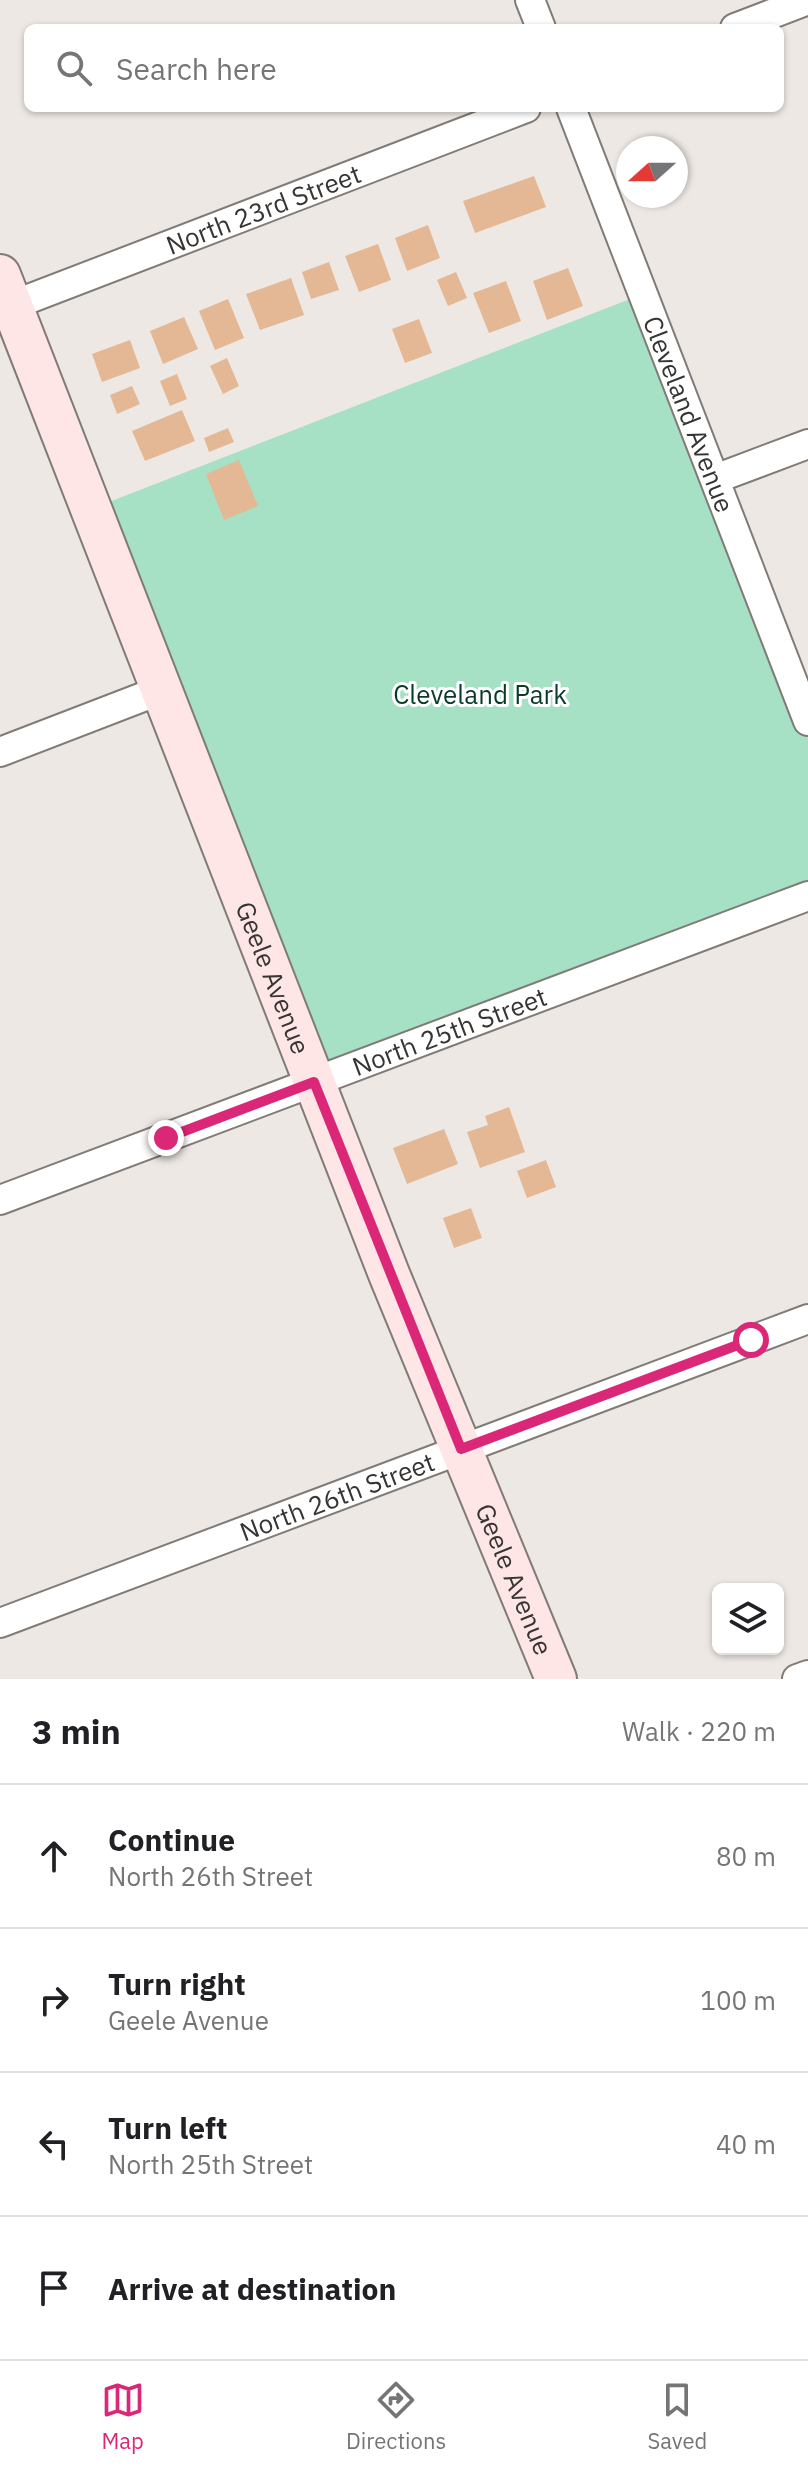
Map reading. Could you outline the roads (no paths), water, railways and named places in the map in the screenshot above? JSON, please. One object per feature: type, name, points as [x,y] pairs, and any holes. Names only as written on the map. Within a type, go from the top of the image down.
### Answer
[{"type":"street","points":[[530,0],[539,24]]},
{"type":"street","points":[[745,24],[808,0]]},
{"type":"street","name":"North 23rd Street","points":[[4,296],[515,112]]},
{"type":"street","name":"Cleveland Avenue","points":[[573,112],[808,721]]},
{"type":"street","name":"Geele Avenue","points":[[4,296],[314,1082],[556,1679]]},
{"type":"street","points":[[715,479],[808,444]]},
{"type":"street","points":[[0,752],[161,690]]},
{"type":"street","name":"North 25th Street","points":[[0,1200],[808,896]]},
{"type":"street","name":"North 26th Street","points":[[0,1623],[808,1319]]},
{"type":"street","points":[[797,1679],[808,1675]]},
{"type":"park label","name":"Cleveland Park","points":[[480,694]]}]
